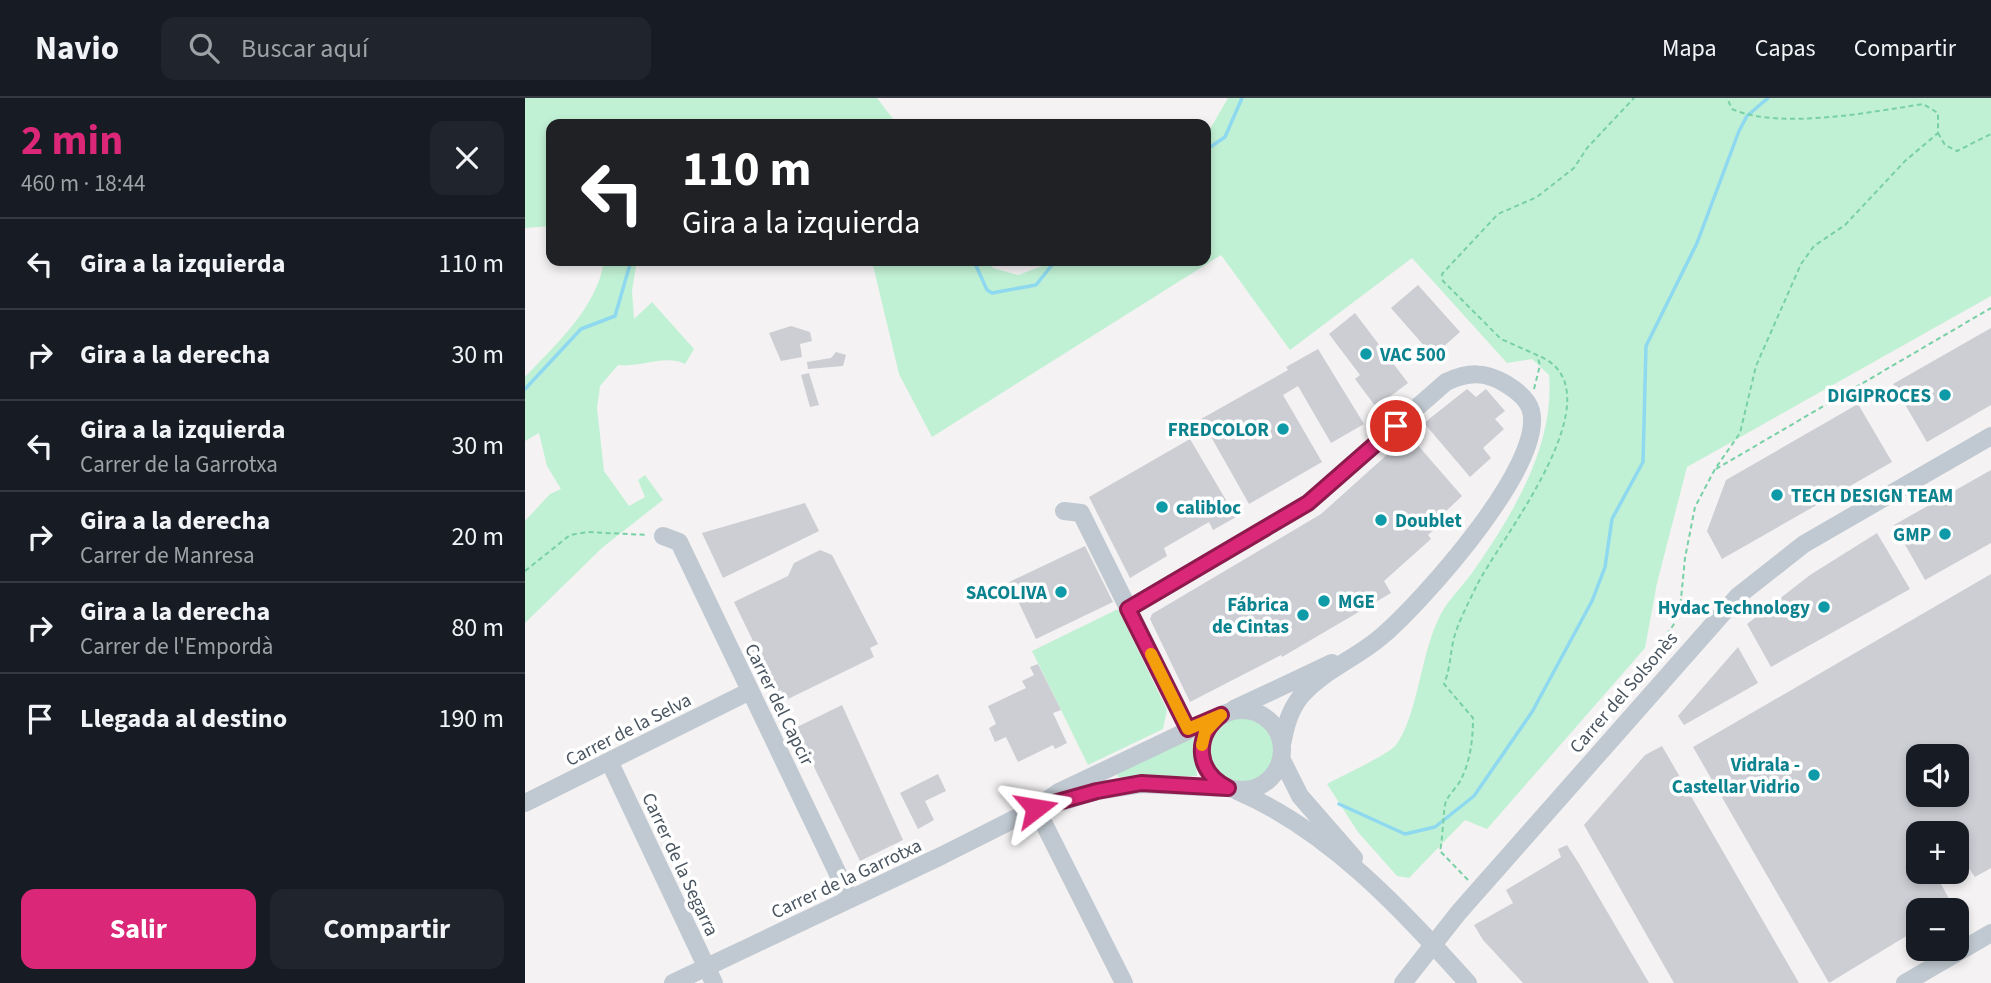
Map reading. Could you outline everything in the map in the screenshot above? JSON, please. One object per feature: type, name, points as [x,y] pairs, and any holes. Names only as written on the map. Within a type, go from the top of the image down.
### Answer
[{"type":"street","points":[[1128,609],[1308,503],[1446,382],[1468,373],[1490,375],[1527,403]]},
{"type":"street","name":"Carrer de la Garrotxa","points":[[1282,752],[1286,725],[1300,698],[1322,677],[1358,654],[1410,611],[1448,570],[1485,522],[1525,448],[1532,429],[1527,403]]},
{"type":"street","name":"Carrer del Solsonès","points":[[1403,983],[1458,912],[1728,606],[1786,558],[1833,527],[1991,436]]},
{"type":"street","points":[[1064,511],[1081,513],[1188,729]]},
{"type":"street","name":"Carrer del Capcir","points":[[663,536],[678,542],[850,900]]},
{"type":"street","name":"Carrer de la Garrotxa","points":[[673,983],[711,975],[850,900],[1036,808],[1059,792],[1318,667],[1358,654]]},
{"type":"street","name":"Carrer de la Selva","points":[[525,803],[750,691]]},
{"type":"street","points":[[1367,878],[1293,820],[1232,790],[1209,775],[1201,754],[1205,732],[1226,713],[1243,709],[1265,717],[1279,734],[1282,752],[1300,796],[1367,878],[1468,983]]},
{"type":"street","points":[[1232,790],[1247,791],[1265,783],[1278,768],[1282,752]]},
{"type":"street","name":"Carrer de la Segarra","points":[[610,763],[711,975]]},
{"type":"street","name":"Carrer de la Garrotxa","points":[[1036,808],[1097,791],[1141,783],[1232,790]]},
{"type":"street","points":[[1036,808],[1124,983]]},
{"type":"street","points":[[1905,983],[1991,933]]},
{"type":"path","points":[[1453,865],[1440,851],[1445,802],[1461,780],[1473,743],[1473,718],[1444,684],[1451,665],[1454,641],[1476,586],[1551,464],[1565,423],[1568,399],[1562,377],[1552,361],[1501,339],[1443,281],[1442,274],[1498,214],[1537,197],[1574,168],[1587,148],[1634,98]]},
{"type":"path","points":[[1727,98],[1732,109],[1762,120],[1872,113],[1923,104],[1938,113],[1938,134],[1945,145],[1957,151],[1991,134]]},
{"type":"path","points":[[1638,707],[1640,674],[1674,624],[1680,610],[1685,558],[1695,507],[1715,470],[1740,433],[1756,366],[1801,264],[1814,246],[1845,225],[1872,200],[1905,161],[1938,134]]},
{"type":"path","points":[[1715,470],[1991,308]]},
{"type":"path","points":[[1527,403],[1541,365],[1537,355]]},
{"type":"path","points":[[525,571],[570,535],[588,532],[663,536]]},
{"type":"green space","points":[[525,98],[877,98],[893,119],[546,119],[546,226],[525,228]]},
{"type":"green space","points":[[1228,98],[1991,98],[1991,296],[1687,467],[1657,583],[1645,648],[1487,829],[1465,820],[1409,878],[1397,876],[1358,832],[1327,784],[1392,749],[1403,733],[1432,634],[1441,614],[1502,528],[1528,479],[1545,428],[1549,375],[1532,359],[1507,363],[1412,258],[1290,350],[1221,255],[1211,261],[1211,127]]},
{"type":"green space","points":[[603,266],[636,266],[632,290],[634,319],[652,302],[694,349],[685,364],[669,360],[618,365],[600,386],[597,408],[604,471],[629,506],[645,497],[638,480],[645,475],[663,500],[603,547],[525,623],[525,521],[550,494],[561,489],[547,466],[539,433],[525,441],[525,377],[584,310],[600,278]]},
{"type":"green space","points":[[873,266],[992,266],[1018,275],[1042,266],[1204,266],[932,437],[899,374]]},
{"type":"green space","points":[[1118,609],[1167,710],[1163,729],[1088,765],[1032,651]]},
{"type":"green space","points":[[1241,713],[1261,719],[1271,729],[1277,749],[1271,769],[1261,779],[1241,785],[1221,779],[1211,769],[1205,749],[1211,729],[1221,719]]},
{"type":"green space","points":[[1193,737],[1197,776],[1118,777],[1117,773]]},
{"type":"building","points":[[1418,285],[1460,332],[1433,356],[1391,308]]},
{"type":"building","name":"VAC 500","points":[[1355,313],[1408,383],[1376,407],[1355,379],[1360,375],[1329,334]]},
{"type":"building","points":[[791,326],[810,332],[812,341],[800,344],[802,357],[781,361],[769,333]]},
{"type":"building","name":"DIGIPROCES","points":[[1991,328],[1991,405],[1927,442],[1893,384]]},
{"type":"building","points":[[1318,349],[1364,424],[1331,443],[1298,386],[1283,395],[1322,462],[1249,504],[1201,419],[1288,370],[1286,367]]},
{"type":"building","points":[[836,352],[846,355],[843,366],[808,369],[807,362],[831,358]]},
{"type":"building","points":[[809,373],[819,405],[810,407],[801,375]]},
{"type":"building","points":[[1467,389],[1476,397],[1486,389],[1505,411],[1495,419],[1504,429],[1483,448],[1491,458],[1470,477],[1424,423]]},
{"type":"building","name":"TECH DESIGN TEAM","points":[[1858,404],[1892,462],[1722,559],[1707,531],[1726,480]]},
{"type":"building","points":[[1409,435],[1462,496],[1444,513],[1447,518],[1428,535],[1431,539],[1384,581],[1391,593],[1282,657],[1281,655],[1190,702],[1150,619],[1152,614],[1321,514]]},
{"type":"building","name":"calibloc","points":[[1190,439],[1236,517],[1213,530],[1209,522],[1164,548],[1167,556],[1130,578],[1089,497]]},
{"type":"building","name":"GMP","points":[[1991,470],[1991,543],[1925,580],[1894,525]]},
{"type":"building","points":[[805,503],[819,531],[723,578],[702,533]]},
{"type":"building","name":"Hydac Technology","points":[[1877,533],[1910,589],[1771,667],[1747,624],[1810,575]]},
{"type":"building","name":"SACOLIVA","points":[[1085,546],[1113,602],[1036,639],[1009,582]]},
{"type":"building","points":[[820,550],[832,555],[878,644],[870,648],[874,657],[786,700],[781,690],[773,694],[748,643],[753,641],[734,602],[788,576],[794,563]]},
{"type":"building","name":"Vidrala - Castellar Vidrio","points":[[1991,574],[1991,868],[1975,877],[1969,868],[1969,821],[1906,821],[1906,884],[1941,884],[1949,898],[1906,898],[1906,936],[1829,983],[1693,747]]},
{"type":"building","points":[[1738,647],[1758,683],[1684,725],[1678,716]]},
{"type":"building","points":[[1038,664],[1061,710],[1053,713],[1067,743],[1055,749],[1053,745],[1018,762],[1006,737],[995,742],[989,728],[996,724],[988,706],[1026,688],[1022,681],[1034,675],[1030,667]]},
{"type":"building","points":[[842,705],[903,840],[860,861],[795,728]]},
{"type":"building","points":[[1662,746],[1799,983],[1674,983],[1584,825],[1645,755]]},
{"type":"building","points":[[938,774],[946,791],[925,801],[934,820],[918,829],[900,793]]},
{"type":"building","points":[[1567,845],[1649,983],[1523,983],[1483,940],[1474,925],[1513,903],[1506,890],[1561,857],[1558,849]]},
{"type":"waterway","points":[[1211,147],[1225,137],[1242,98]]},
{"type":"waterway","points":[[1339,804],[1405,834],[1435,827],[1474,796],[1532,712],[1592,601],[1605,567],[1612,519],[1643,462],[1646,346],[1697,243],[1739,131],[1747,116],[1768,98]]},
{"type":"waterway","points":[[525,389],[581,329],[615,316],[630,266]]},
{"type":"waterway","points":[[976,266],[987,290],[992,293],[1036,285],[1051,266]]},
{"type":"slow traffic","points":[[1151,654],[1188,729],[1221,715],[1205,732],[1202,745]]},
{"type":"place","name":"VAC 500","points":[[1366,354]]},
{"type":"place","name":"DIGIPROCES","points":[[1945,395]]},
{"type":"place","name":"FREDCOLOR","points":[[1283,429]]},
{"type":"place","name":"TECH DESIGN TEAM","points":[[1777,495]]},
{"type":"place","name":"calibloc","points":[[1162,507]]},
{"type":"place","name":"Doublet","points":[[1381,520]]},
{"type":"place","name":"GMP","points":[[1945,534]]},
{"type":"place","name":"SACOLIVA","points":[[1061,592]]},
{"type":"place","name":"MGE","points":[[1324,601]]},
{"type":"place","name":"Hydac Technology","points":[[1824,607]]},
{"type":"place","name":"Fábrica de Cintas","points":[[1303,615]]},
{"type":"place","name":"Vidrala - Castellar Vidrio","points":[[1814,775]]},
{"type":"route","points":[[1036,808],[1097,791],[1141,783],[1228,788],[1209,775],[1201,754],[1205,732],[1221,715],[1188,729],[1128,609],[1250,540],[1308,503],[1396,426]]}]
